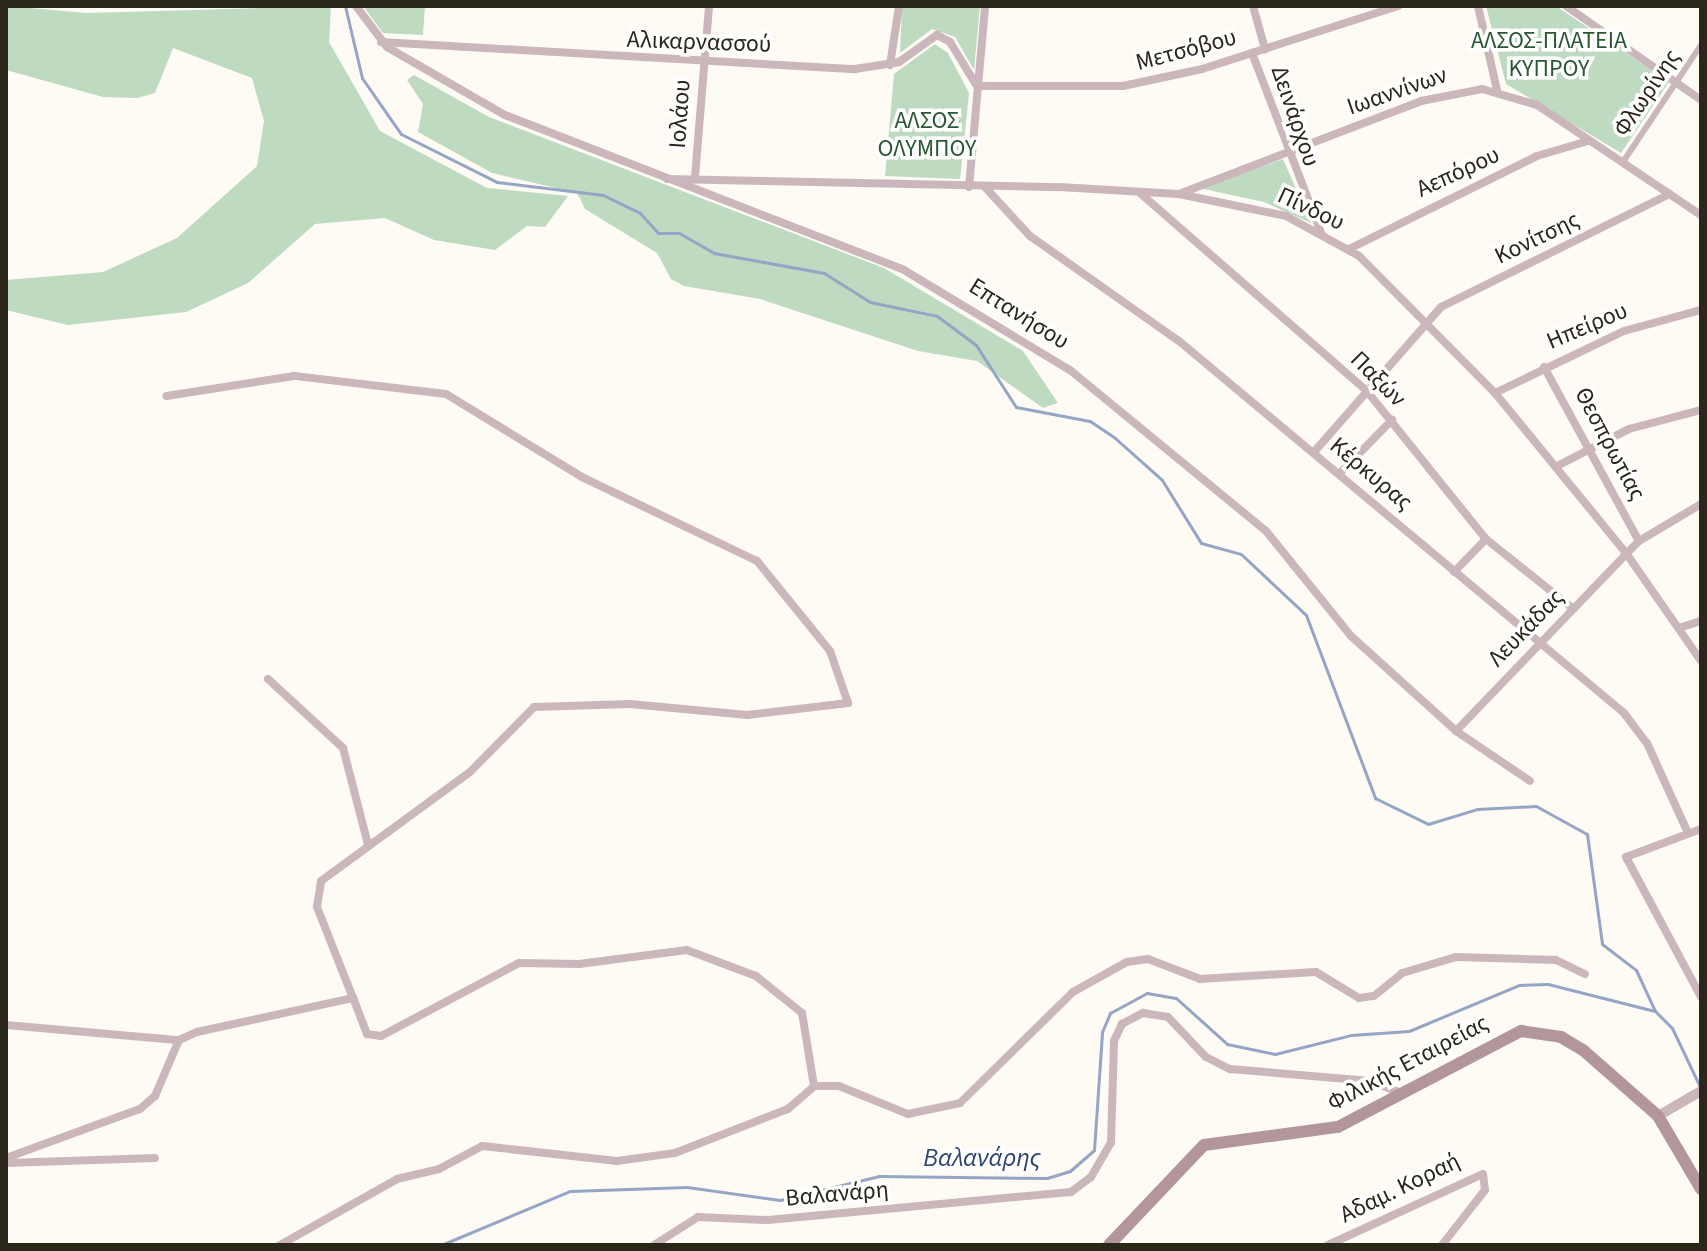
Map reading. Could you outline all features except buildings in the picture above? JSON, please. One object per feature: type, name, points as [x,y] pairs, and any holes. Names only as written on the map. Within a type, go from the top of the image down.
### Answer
[{"type":"main road","name":"Φιλικής Εταιρείας","points":[[1109,1245],[1204,1145],[1324,1132],[1504,1036],[1531,1031],[1579,1046],[1658,1116],[1701,1189]]},
{"type":"street","points":[[356,6],[381,42]]},
{"type":"street","name":"Ιολάου","points":[[695,177],[709,6]]},
{"type":"street","points":[[890,65],[899,6]]},
{"type":"street","points":[[969,187],[985,6]]},
{"type":"street","name":"Δεινάρχου","points":[[1253,6],[1265,49]]},
{"type":"street","name":"Μετσόβου","points":[[977,86],[1134,85],[1252,53],[1398,6]]},
{"type":"street","points":[[1478,6],[1497,90]]},
{"type":"street","points":[[1566,6],[1701,100]]},
{"type":"street","points":[[890,65],[940,36],[977,86]]},
{"type":"street","name":"Αλικαρνασσού","points":[[381,42],[704,62],[890,65]]},
{"type":"street","name":"Επτανήσου","points":[[381,42],[505,115],[917,276],[1082,378],[1266,531],[1351,636],[1456,731],[1530,781]]},
{"type":"street","name":"Φλωρίνης","points":[[1623,162],[1701,45]]},
{"type":"street","name":"Δεινάρχου","points":[[1252,53],[1285,154],[1322,235]]},
{"type":"street","name":"Ιωαννίνων","points":[[1179,194],[1443,94],[1497,90],[1529,101],[1701,215]]},
{"type":"street","name":"Αεπόρου","points":[[1349,249],[1551,150],[1588,141]]},
{"type":"street","name":"Πίνδου","points":[[666,179],[695,177],[1179,194],[1270,210],[1349,249],[1495,393],[1559,465],[1626,553],[1701,661]]},
{"type":"street","name":"Κέρκυρας","points":[[984,186],[1030,236],[1179,341],[1639,729],[1688,833]]},
{"type":"street","name":"Παξών","points":[[1140,193],[1366,390],[1486,539],[1572,608]]},
{"type":"street","name":"Κονίτσης","points":[[1314,452],[1426,324],[1456,297],[1670,194]]},
{"type":"street","name":"Ηπείρου","points":[[1495,393],[1624,331],[1701,310]]},
{"type":"street","name":"Θεσπρωτίας","points":[[1544,367],[1639,541]]},
{"type":"street","points":[[167,396],[294,376],[446,394],[582,477],[757,561],[830,651],[844,682],[848,703],[747,715],[630,704],[534,707],[470,772],[328,871],[317,891],[367,1034],[381,1036],[519,963],[579,964],[687,950],[756,976],[802,1013],[814,1086]]},
{"type":"street","points":[[1559,465],[1646,423],[1701,410]]},
{"type":"street","points":[[1339,474],[1392,420]]},
{"type":"street","name":"Λευκάδας","points":[[1456,731],[1626,553],[1639,541],[1701,504]]},
{"type":"street","points":[[1454,572],[1486,539]]},
{"type":"street","points":[[1679,628],[1701,621]]},
{"type":"street","points":[[268,679],[343,748],[368,845]]},
{"type":"street","points":[[1701,829],[1626,857],[1701,997]]},
{"type":"street","points":[[280,1245],[397,1179],[439,1169],[482,1146],[617,1161],[675,1153],[788,1109],[814,1086],[839,1086],[908,1114],[960,1103],[1073,992],[1127,962],[1148,959],[1200,979],[1316,972],[1359,998],[1374,996],[1402,973],[1456,957],[1556,960],[1585,974]]},
{"type":"street","points":[[6,1025],[179,1040],[227,1021],[353,998]]},
{"type":"street","name":"Βαλανάρη","points":[[654,1245],[698,1217],[768,1220],[1071,1192],[1091,1177],[1111,1143],[1114,1041],[1122,1024],[1143,1013],[1168,1017],[1206,1057],[1230,1069],[1370,1081],[1398,1092]]},
{"type":"street","points":[[6,1161],[140,1109],[155,1096],[179,1040]]},
{"type":"street","points":[[1658,1116],[1679,1101],[1701,1091]]},
{"type":"street","points":[[6,1161],[155,1158]]},
{"type":"street","name":"Αδαμ. Κοραή","points":[[1328,1245],[1473,1174],[1487,1180],[1442,1245]]},
{"type":"green space","points":[[6,6],[86,13],[331,6],[329,42],[380,131],[487,188],[568,196],[545,227],[527,226],[495,250],[434,240],[385,218],[315,224],[248,283],[186,312],[68,325],[6,310],[6,280],[103,272],[177,238],[257,166],[264,121],[252,78],[173,48],[155,93],[137,98],[103,97],[6,70]]},
{"type":"green space","points":[[363,6],[425,6],[423,35],[383,33]]},
{"type":"green space","name":"ΑΛΣΟΣ ΟΛΥΜΠΟΥ","points":[[902,6],[980,6],[974,70],[955,37],[932,29],[900,53]]},
{"type":"green space","name":"ΑΛΣΟΣ-ΠΛΑΤΕΙΑ ΚΥΠΡΟΥ","points":[[1486,6],[1556,6],[1669,82],[1621,153],[1506,84]]},
{"type":"green space","name":"ΑΛΣΟΣ ΟΛΥΜΠΟΥ","points":[[935,44],[948,53],[969,93],[960,179],[885,176],[894,74]]},
{"type":"green space","points":[[414,75],[489,117],[884,268],[1023,351],[1058,403],[1043,408],[977,361],[918,351],[760,299],[684,286],[671,279],[657,253],[585,209],[577,193],[492,173],[418,132],[423,104],[407,80]]},
{"type":"green space","points":[[1283,159],[1311,223],[1264,202],[1199,188]]},
{"type":"waterway","points":[[345,6],[362,78],[401,134],[497,182],[603,195],[640,213],[658,233],[679,233],[714,253],[824,273],[870,302],[937,316],[976,345],[1016,407],[1090,421],[1115,438],[1162,480],[1201,543],[1241,554],[1306,615],[1375,798],[1428,824],[1477,809],[1536,806],[1587,834],[1602,944],[1636,970],[1655,1011]]},
{"type":"waterway","name":"Βαλανάρης","points":[[441,1245],[570,1191],[687,1187],[780,1200],[879,1176],[1047,1178],[1070,1171],[1094,1150],[1102,1032],[1110,1013],[1147,993],[1176,998],[1227,1044],[1275,1054],[1351,1035],[1409,1031],[1519,985],[1548,984],[1655,1011],[1672,1028],[1700,1087]]}]
